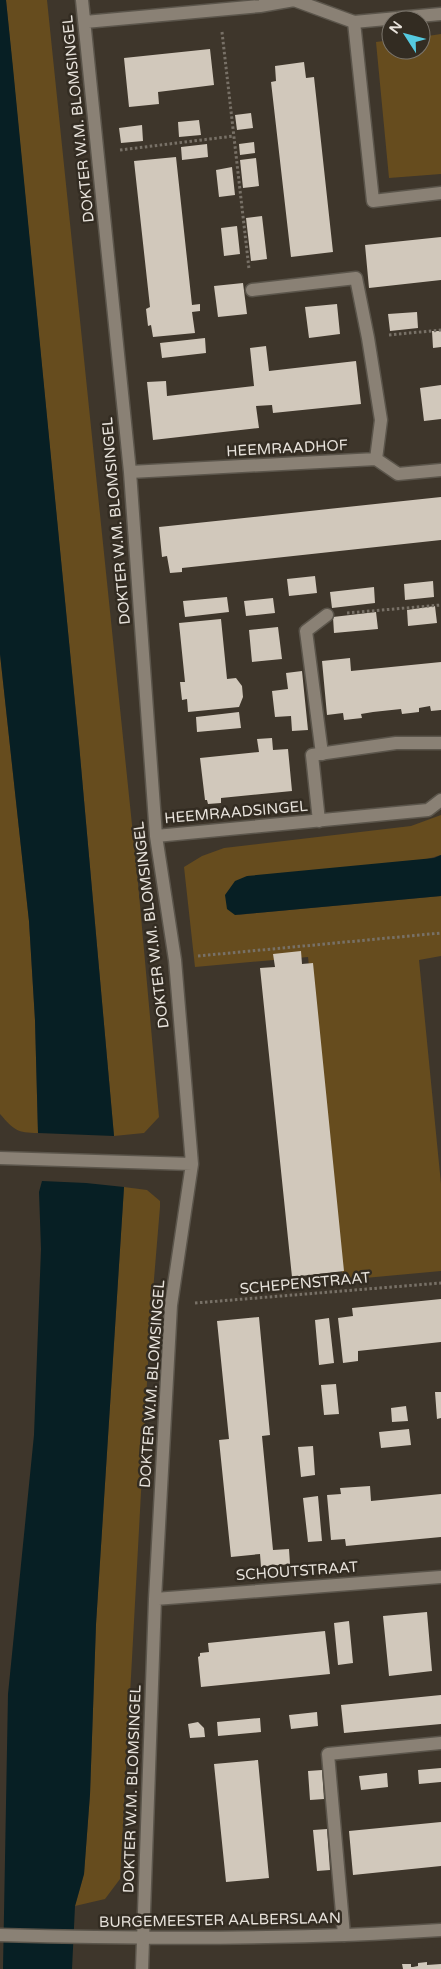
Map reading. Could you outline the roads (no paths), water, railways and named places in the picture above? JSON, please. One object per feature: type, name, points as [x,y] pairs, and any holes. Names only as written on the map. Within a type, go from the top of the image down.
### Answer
[{"type":"street","name":"DOKTER W.M. BLOMSINGEL","points":[[82,0],[130,472],[156,836],[175,960],[192,1164],[171,1305],[156,1599],[142,1969]]},
{"type":"street","points":[[85,22],[294,0],[354,22],[441,14]]},
{"type":"street","points":[[354,22],[373,201],[441,193]]},
{"type":"street","points":[[252,290],[356,278],[381,420],[376,459],[398,474],[441,470]]},
{"type":"street","name":"HEEMRAADHOF","points":[[130,472],[376,459]]},
{"type":"street","points":[[327,615],[306,631],[322,754],[396,742],[441,743]]},
{"type":"street","name":"HEEMRAADSINGEL","points":[[319,821],[312,755],[322,754]]},
{"type":"street","name":"HEEMRAADSINGEL","points":[[156,836],[428,810],[441,800]]},
{"type":"street","points":[[0,1158],[192,1164]]},
{"type":"street","name":"SCHOUTSTRAAT","points":[[156,1599],[441,1577]]},
{"type":"street","points":[[344,1935],[328,1754],[441,1743]]},
{"type":"street","name":"BURGEMEESTER AALBERSLAAN","points":[[0,1935],[144,1938],[344,1935],[441,1930]]},
{"type":"water","points":[[0,0],[6,0],[13,68],[79,744],[114,1136],[38,1133],[35,1020],[29,921],[0,654]]},
{"type":"water","points":[[441,855],[441,896],[235,915],[227,909],[225,895],[235,881],[247,876],[434,858]]},
{"type":"water","points":[[42,1181],[124,1187],[96,1624],[90,1794],[84,1874],[75,1906],[72,1969],[3,1969],[8,1694],[34,1435],[41,1249],[39,1192]]}]
